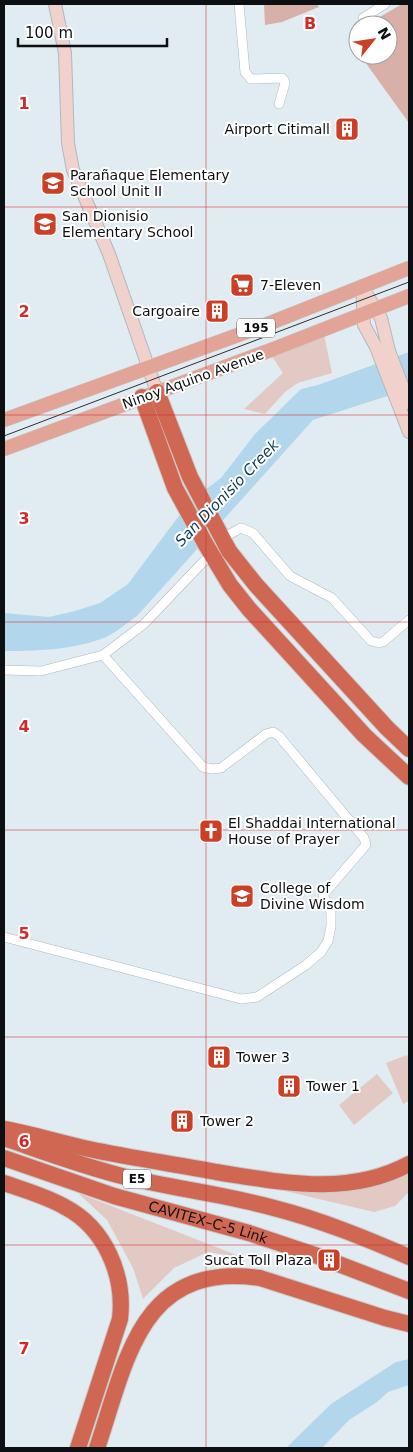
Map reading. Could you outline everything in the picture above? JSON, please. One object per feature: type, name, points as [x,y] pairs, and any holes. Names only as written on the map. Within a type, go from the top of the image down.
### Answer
[{"type":"highway","points":[[150,395],[194,486],[224,533],[233,557],[256,585],[387,728],[409,748]]},
{"type":"highway","points":[[150,395],[170,476],[205,553],[250,609],[364,735],[409,777]]},
{"type":"highway","points":[[4,1129],[118,1155],[290,1183],[322,1185],[359,1182],[386,1174],[409,1164]]},
{"type":"highway","name":"CAVITEX–C-5 Link","points":[[4,1138],[128,1177],[234,1198],[296,1214],[340,1228],[409,1257]]},
{"type":"highway","name":"CAVITEX–C-5 Link","points":[[4,1158],[114,1196],[248,1233],[315,1255],[409,1291]]},
{"type":"highway","points":[[4,1182],[58,1203],[77,1214],[91,1227],[102,1242],[116,1269],[121,1299],[120,1319],[78,1448]]},
{"type":"highway","points":[[97,1448],[129,1354],[140,1329],[160,1304],[192,1283],[225,1275],[260,1278],[409,1324]]},
{"type":"main road","points":[[55,4],[65,53],[68,143],[73,170],[109,254],[149,367],[150,395]]},
{"type":"main road","name":"Ninoy Aquino Avenue","points":[[4,420],[260,327],[409,268]]},
{"type":"main road","points":[[362,286],[370,311],[381,318],[383,349]]},
{"type":"main road","name":"Ninoy Aquino Avenue","points":[[4,449],[409,296]]},
{"type":"main road","points":[[370,311],[364,325],[383,349],[404,401],[409,432]]},
{"type":"street","points":[[239,4],[245,72],[251,79],[282,78],[285,83],[279,104]]},
{"type":"street","points":[[368,15],[385,4]]},
{"type":"street","points":[[224,533],[241,528],[253,533],[290,576],[332,598],[371,641],[379,643],[387,640],[409,620]]},
{"type":"street","points":[[4,670],[41,671],[103,655],[144,624],[205,553]]},
{"type":"street","points":[[4,937],[241,999],[257,998],[306,965],[320,952],[328,941],[331,912],[323,895],[366,845],[364,838],[279,736],[273,732],[266,734],[221,768],[203,767],[103,655]]},
{"type":"shaded area","points":[[264,4],[317,4],[319,7],[282,22],[265,25]]},
{"type":"shaded area","points":[[402,4],[409,4],[409,123],[367,65],[398,65],[398,15],[383,15]]},
{"type":"shaded area","points":[[324,334],[332,373],[298,383],[285,392],[265,414],[244,409],[283,373],[271,355]]},
{"type":"shaded area","points":[[407,1055],[409,1060],[409,1101],[403,1104],[386,1063]]},
{"type":"shaded area","points":[[377,1074],[393,1093],[354,1125],[339,1105]]},
{"type":"shaded area","points":[[409,1171],[409,1192],[395,1206],[374,1212],[285,1191],[365,1187],[380,1184]]},
{"type":"shaded area","points":[[78,1193],[244,1258],[208,1252],[174,1268],[143,1299],[133,1268],[107,1220]]},
{"type":"water","name":"San Dionisio Creek","points":[[409,352],[409,389],[313,420],[137,616],[110,635],[89,643],[53,649],[4,651],[4,613],[49,617],[75,611],[100,603],[128,584],[190,501],[221,478],[255,434],[301,389],[318,385]]},
{"type":"water","points":[[409,1359],[409,1385],[388,1392],[377,1402],[349,1420],[322,1448],[286,1448],[331,1404],[396,1362]]},
{"type":"tram line","points":[[4,436],[409,282]]},
{"type":"place","name":"Airport Citimall","points":[[347,129]]},
{"type":"place","name":"Parañaque Elementary School Unit II","points":[[53,183]]},
{"type":"place","name":"San Dionisio Elementary School","points":[[45,224]]},
{"type":"place","name":"7-Eleven","points":[[242,285]]},
{"type":"place","name":"Cargoaire","points":[[217,311]]},
{"type":"place","name":"El Shaddai International House of Prayer","points":[[211,831]]},
{"type":"place","name":"College of Divine Wisdom","points":[[242,896]]},
{"type":"place","name":"Tower 3","points":[[219,1057]]},
{"type":"place","name":"Tower 1","points":[[289,1086]]},
{"type":"place","name":"Tower 2","points":[[182,1121]]},
{"type":"place","name":"Sucat Toll Plaza","points":[[329,1260]]}]
